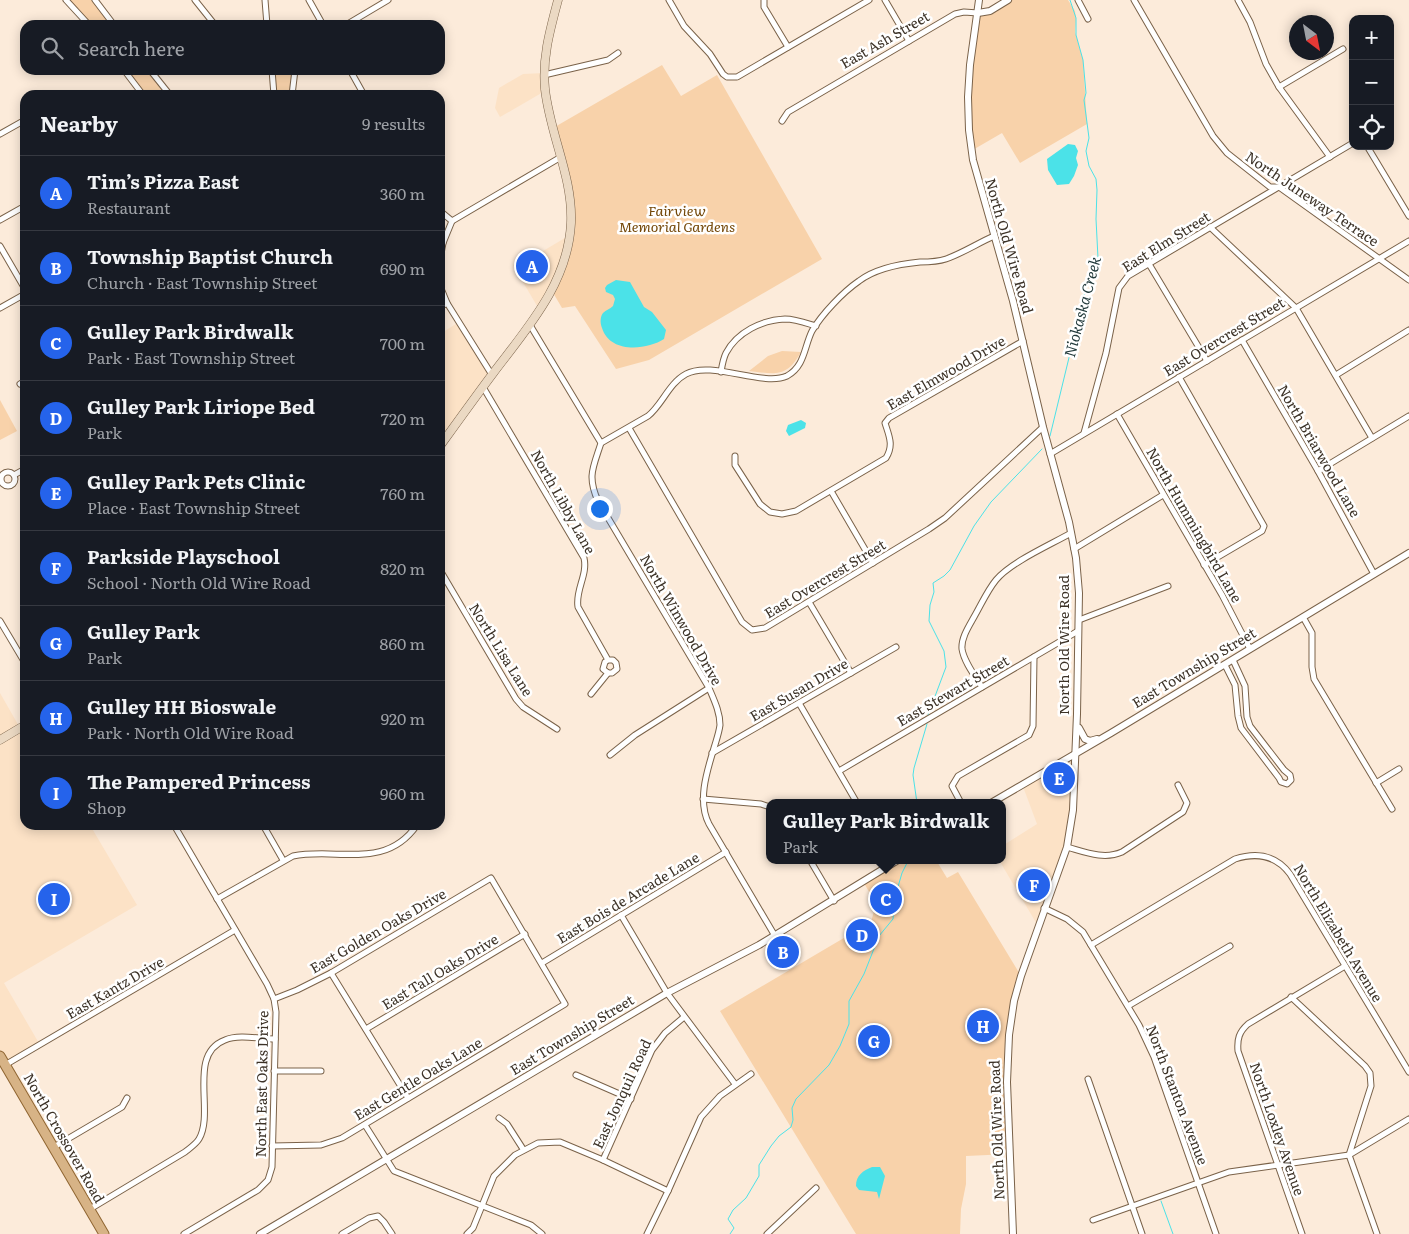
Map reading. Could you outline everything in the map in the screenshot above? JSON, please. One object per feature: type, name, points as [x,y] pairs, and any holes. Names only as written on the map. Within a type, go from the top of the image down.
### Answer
[{"type":"main road","points":[[445,439],[530,325],[552,291],[560,275],[568,248],[571,222],[570,208],[561,157],[547,102],[544,75],[547,42],[558,0]]},
{"type":"main road","points":[[0,740],[20,728]]},
{"type":"main road","name":"North Crossover Road","points":[[0,1056],[104,1234]]},
{"type":"street","points":[[66,0],[84,20]]},
{"type":"street","points":[[95,0],[110,20]]},
{"type":"street","points":[[195,0],[211,20]]},
{"type":"street","points":[[265,0],[267,20]]},
{"type":"street","points":[[309,0],[320,20]]},
{"type":"street","points":[[354,20],[388,0]]},
{"type":"street","points":[[669,0],[684,26],[710,54],[727,77],[737,77],[869,0]]},
{"type":"street","points":[[764,0],[764,7],[788,47]]},
{"type":"street","points":[[885,0],[909,41]]},
{"type":"street","name":"North Old Wire Road","points":[[979,0],[970,65],[968,109],[975,172],[1013,301],[1071,534],[1079,593],[1074,805],[1067,847],[1044,908],[1019,984],[1008,1035],[1007,1082],[1013,1234]]},
{"type":"street","name":"East Ash Street","points":[[782,121],[788,112],[955,14],[990,11],[1008,0]]},
{"type":"street","points":[[1078,0],[1088,19]]},
{"type":"street","name":"North Juneway Terrace","points":[[1134,0],[1219,144],[1227,153],[1270,187],[1279,186],[1409,280]]},
{"type":"street","points":[[1238,0],[1250,22],[1266,64],[1279,87],[1330,157]]},
{"type":"street","points":[[1279,87],[1343,49]]},
{"type":"street","points":[[544,75],[608,60],[618,54]]},
{"type":"street","points":[[128,75],[139,90]]},
{"type":"street","points":[[154,75],[166,90]]},
{"type":"street","points":[[272,75],[274,90]]},
{"type":"street","points":[[292,90],[294,75]]},
{"type":"street","points":[[353,75],[361,90]]},
{"type":"street","points":[[0,134],[20,123]]},
{"type":"street","name":"East Elm Street","points":[[1084,433],[1106,353],[1119,288],[1128,276],[1349,145]]},
{"type":"street","points":[[1368,150],[1409,216]]},
{"type":"street","points":[[445,237],[452,221],[561,157]]},
{"type":"street","points":[[0,220],[20,209]]},
{"type":"street","points":[[445,215],[452,221]]},
{"type":"street","points":[[1210,227],[1296,308],[1372,438]]},
{"type":"street","points":[[530,325],[601,443],[654,412],[680,379],[692,371],[721,372],[770,378],[785,377],[796,369],[802,360],[809,338],[816,326],[853,285],[866,276],[890,267],[946,259],[994,236]]},
{"type":"street","name":"East Overcrest Street","points":[[1050,454],[1409,241]]},
{"type":"street","points":[[0,246],[20,280]]},
{"type":"street","points":[[1149,264],[1207,361]]},
{"type":"street","points":[[0,308],[20,297]]},
{"type":"street","points":[[445,298],[492,375]]},
{"type":"street","points":[[721,372],[726,352],[739,337],[755,326],[773,320],[787,319],[816,326]]},
{"type":"street","points":[[1336,375],[1409,330]]},
{"type":"street","name":"North Briarwood Lane","points":[[1242,340],[1318,471],[1374,574]]},
{"type":"street","name":"East Elmwood Drive","points":[[831,491],[886,458],[891,450],[885,423],[889,418],[1023,341]]},
{"type":"street","points":[[1179,377],[1264,526],[1262,531],[1204,565]]},
{"type":"street","name":"North Libby Lane","points":[[483,387],[584,558],[585,569],[578,597],[578,607],[608,660]]},
{"type":"street","name":"North Hummingbird Lane","points":[[1117,414],[1250,649]]},
{"type":"street","points":[[1318,471],[1409,416]]},
{"type":"street","name":"East Overcrest Street","points":[[629,428],[746,627],[752,630],[765,628],[929,530],[945,518],[1043,427]]},
{"type":"street","name":"North Winwood Drive","points":[[601,443],[591,477],[592,487],[709,688],[718,714],[720,726],[712,753],[703,799],[706,818],[775,936]]},
{"type":"street","points":[[735,456],[735,465],[760,504],[770,512],[782,514],[796,511],[831,491],[873,563]]},
{"type":"street","points":[[14,475],[20,472]]},
{"type":"street","points":[[1074,549],[1163,494]]},
{"type":"street","points":[[982,687],[964,657],[962,648],[969,627],[990,589],[1008,569],[1071,534]]},
{"type":"street","name":"East Township Street","points":[[998,799],[1225,665],[1409,553]]},
{"type":"street","name":"North Lisa Lane","points":[[445,578],[516,699],[523,707],[557,729]]},
{"type":"street","points":[[1079,620],[1168,586]]},
{"type":"street","points":[[809,602],[851,672]]},
{"type":"street","points":[[1303,617],[1312,633],[1314,679],[1392,809]]},
{"type":"street","points":[[0,621],[20,655]]},
{"type":"street","name":"East Stewart Street","points":[[839,771],[1078,631]]},
{"type":"street","name":"East Susan Drive","points":[[712,753],[896,647]]},
{"type":"street","points":[[959,799],[952,786],[958,776],[1030,735],[1033,726],[1034,657]]},
{"type":"street","name":"North Libby Lane","points":[[608,660],[615,661],[617,667],[614,672],[608,673],[604,671],[603,666],[608,660]]},
{"type":"street","points":[[1225,665],[1235,685],[1239,720],[1243,732],[1277,775],[1280,782],[1288,784],[1291,780],[1290,775],[1250,726],[1247,717],[1245,686],[1233,660]]},
{"type":"street","points":[[591,694],[608,673]]},
{"type":"street","points":[[610,755],[635,735],[709,688]]},
{"type":"street","points":[[799,703],[855,799]]},
{"type":"street","points":[[1077,722],[1080,733],[1084,738],[1090,741],[1100,739]]},
{"type":"street","points":[[1376,783],[1399,769]]},
{"type":"street","points":[[1067,847],[1102,856],[1116,855],[1122,852],[1183,812],[1187,804],[1178,785]]},
{"type":"street","points":[[703,799],[766,806]]},
{"type":"street","name":"North East Oaks Drive","points":[[177,830],[267,984],[274,999],[275,1039],[270,1174],[258,1190],[184,1234]]},
{"type":"street","points":[[266,830],[283,860]]},
{"type":"street","points":[[217,900],[283,860],[293,856],[304,854],[354,855],[380,851],[403,842],[412,830]]},
{"type":"street","name":"East Bois de Arcade Lane","points":[[542,963],[726,852]]},
{"type":"street","name":"North Elizabeth Avenue","points":[[1092,945],[1235,859],[1258,855],[1279,862],[1285,868],[1409,1072]]},
{"type":"street","points":[[812,864],[834,901]]},
{"type":"street","name":"East Township Street","points":[[264,1233],[385,1159],[667,993],[775,936],[892,864]]},
{"type":"street","name":"East Golden Oaks Drive","points":[[274,999],[331,973],[492,878],[525,934]]},
{"type":"street","name":"North Stanton Avenue","points":[[1044,908],[1073,923],[1092,945],[1146,1038],[1216,1234]]},
{"type":"street","points":[[621,915],[667,993],[735,1084]]},
{"type":"street","name":"East Kantz Drive","points":[[5,1065],[235,930]]},
{"type":"street","points":[[525,934],[542,963]]},
{"type":"street","name":"East Tall Oaks Drive","points":[[366,1029],[525,934]]},
{"type":"street","points":[[1128,1006],[1230,946]]},
{"type":"street","name":"East Gentle Oaks Lane","points":[[272,1146],[321,1145],[332,1142],[365,1125],[565,1004],[542,963]]},
{"type":"street","points":[[1345,966],[1291,997],[1365,1066],[1370,1073],[1372,1086],[1349,1155],[1377,1234]]},
{"type":"street","points":[[331,973],[408,1098]]},
{"type":"street","name":"North Loxley Avenue","points":[[1291,997],[1248,1024],[1241,1031],[1237,1042],[1238,1051],[1302,1234]]},
{"type":"street","name":"East Jonquil Road","points":[[603,1160],[648,1059],[658,1041],[684,1017]]},
{"type":"street","points":[[90,1209],[185,1152],[198,1140],[203,1126],[205,1066],[214,1047],[225,1040],[238,1038],[275,1039]]},
{"type":"street","points":[[274,1071],[321,1071]]},
{"type":"street","points":[[647,1234],[701,1117],[714,1101],[751,1074]]},
{"type":"street","points":[[576,1075],[631,1098]]},
{"type":"street","points":[[1088,1079],[1142,1234]]},
{"type":"street","points":[[54,1147],[122,1107],[127,1098]]},
{"type":"street","points":[[499,1118],[507,1124],[523,1149]]},
{"type":"street","points":[[1093,1220],[1228,1172],[1349,1155],[1409,1119]]},
{"type":"street","points":[[365,1125],[390,1168],[397,1173],[531,1225],[542,1234]]},
{"type":"street","points":[[467,1234],[472,1228],[494,1176],[507,1161],[523,1149],[538,1142],[554,1141],[603,1160],[668,1191]]},
{"type":"street","points":[[767,1234],[816,1188]]},
{"type":"street","points":[[342,1234],[369,1218],[378,1216],[392,1234]]},
{"type":"shaded area","points":[[544,73],[545,91],[500,117],[495,108],[499,88],[523,74]]},
{"type":"shaded area","points":[[570,235],[568,248],[540,311],[513,265],[535,252],[543,251]]},
{"type":"shaded area","points":[[459,322],[492,375],[445,439],[445,331]]},
{"type":"shaded area","points":[[0,693],[20,728],[20,830],[93,830],[137,905],[4,983],[40,1045],[5,1065],[0,1056]]},
{"type":"shaded area","points":[[1076,753],[1067,847],[1038,926],[1001,864],[1006,864],[1006,843],[1037,824],[1022,784]]},
{"type":"green space","points":[[66,0],[95,0],[110,20],[84,20]]},
{"type":"green space","points":[[1008,0],[1068,0],[1075,11],[1075,32],[1083,60],[1087,124],[1020,163],[1002,133],[971,151],[968,109],[978,13]]},
{"type":"green space","name":"Fairview Memorial Gardens","points":[[662,65],[681,96],[717,75],[822,259],[649,360],[616,369],[575,306],[562,308],[552,291],[560,275],[570,208],[553,128]]},
{"type":"green space","points":[[128,75],[154,75],[166,90],[139,90]]},
{"type":"green space","points":[[272,75],[294,75],[293,90],[274,90]]},
{"type":"green space","points":[[782,351],[801,352],[791,366],[780,372],[749,371],[768,356]]},
{"type":"green space","points":[[0,400],[17,431],[0,440]]},
{"type":"green space","points":[[892,864],[938,864],[947,878],[958,872],[1021,976],[1009,1035],[1009,1154],[966,1156],[966,1184],[961,1209],[960,1234],[856,1234],[720,1011],[871,922],[876,904],[864,883]]},
{"type":"water","points":[[1068,144],[1075,145],[1078,151],[1076,158],[1078,165],[1069,184],[1057,185],[1048,170],[1047,159]]},
{"type":"water","points":[[616,280],[630,282],[644,307],[652,312],[666,330],[664,339],[648,346],[630,347],[621,346],[606,336],[601,326],[601,318],[603,313],[613,306],[615,299],[613,295],[606,292],[605,288]]},
{"type":"water","points":[[801,420],[806,423],[805,428],[789,436],[786,431],[788,425]]},
{"type":"water","points":[[872,1167],[880,1167],[885,1176],[879,1199],[877,1192],[859,1190],[856,1186],[857,1179],[861,1174]]},
{"type":"waterway","name":"Niokaska Creek","points":[[1050,436],[1090,271],[1098,258],[1096,179],[1089,166],[1086,151],[1089,138],[1084,100],[1086,93],[1083,60],[1076,35],[1076,18],[1070,0]]},
{"type":"waterway","name":"Niokaska Creek","points":[[928,715],[946,667],[944,651],[929,621],[930,605],[934,592],[933,583],[950,570],[974,526],[991,502],[1042,449]]},
{"type":"waterway","name":"Niokaska Creek","points":[[916,799],[913,775],[927,724]]},
{"type":"waterway","name":"Niokaska Creek","points":[[730,1234],[734,1228],[728,1219],[733,1210],[746,1198],[759,1176],[759,1165],[771,1146],[779,1136],[791,1127],[793,1120],[792,1108],[796,1099],[829,1065],[840,1046],[849,1024],[849,1001],[864,974],[879,936],[893,919],[895,897],[906,864]]},
{"type":"waterway","points":[[1161,1201],[1173,1234]]},
{"type":"place","name":"Tim’s Pizza East","points":[[532,266]]},
{"type":"place","name":"Gulley Park Pets Clinic","points":[[1059,778]]},
{"type":"place","name":"Parkside Playschool","points":[[1034,885]]},
{"type":"place","name":"The Pampered Princess","points":[[54,899]]},
{"type":"place","name":"Gulley Park Birdwalk","points":[[886,899]]},
{"type":"place","name":"Gulley Park Liriope Bed","points":[[862,935]]},
{"type":"place","name":"Township Baptist Church","points":[[783,952]]},
{"type":"place","name":"Gulley HH Bioswale","points":[[983,1026]]},
{"type":"place","name":"Gulley Park","points":[[874,1041]]}]
